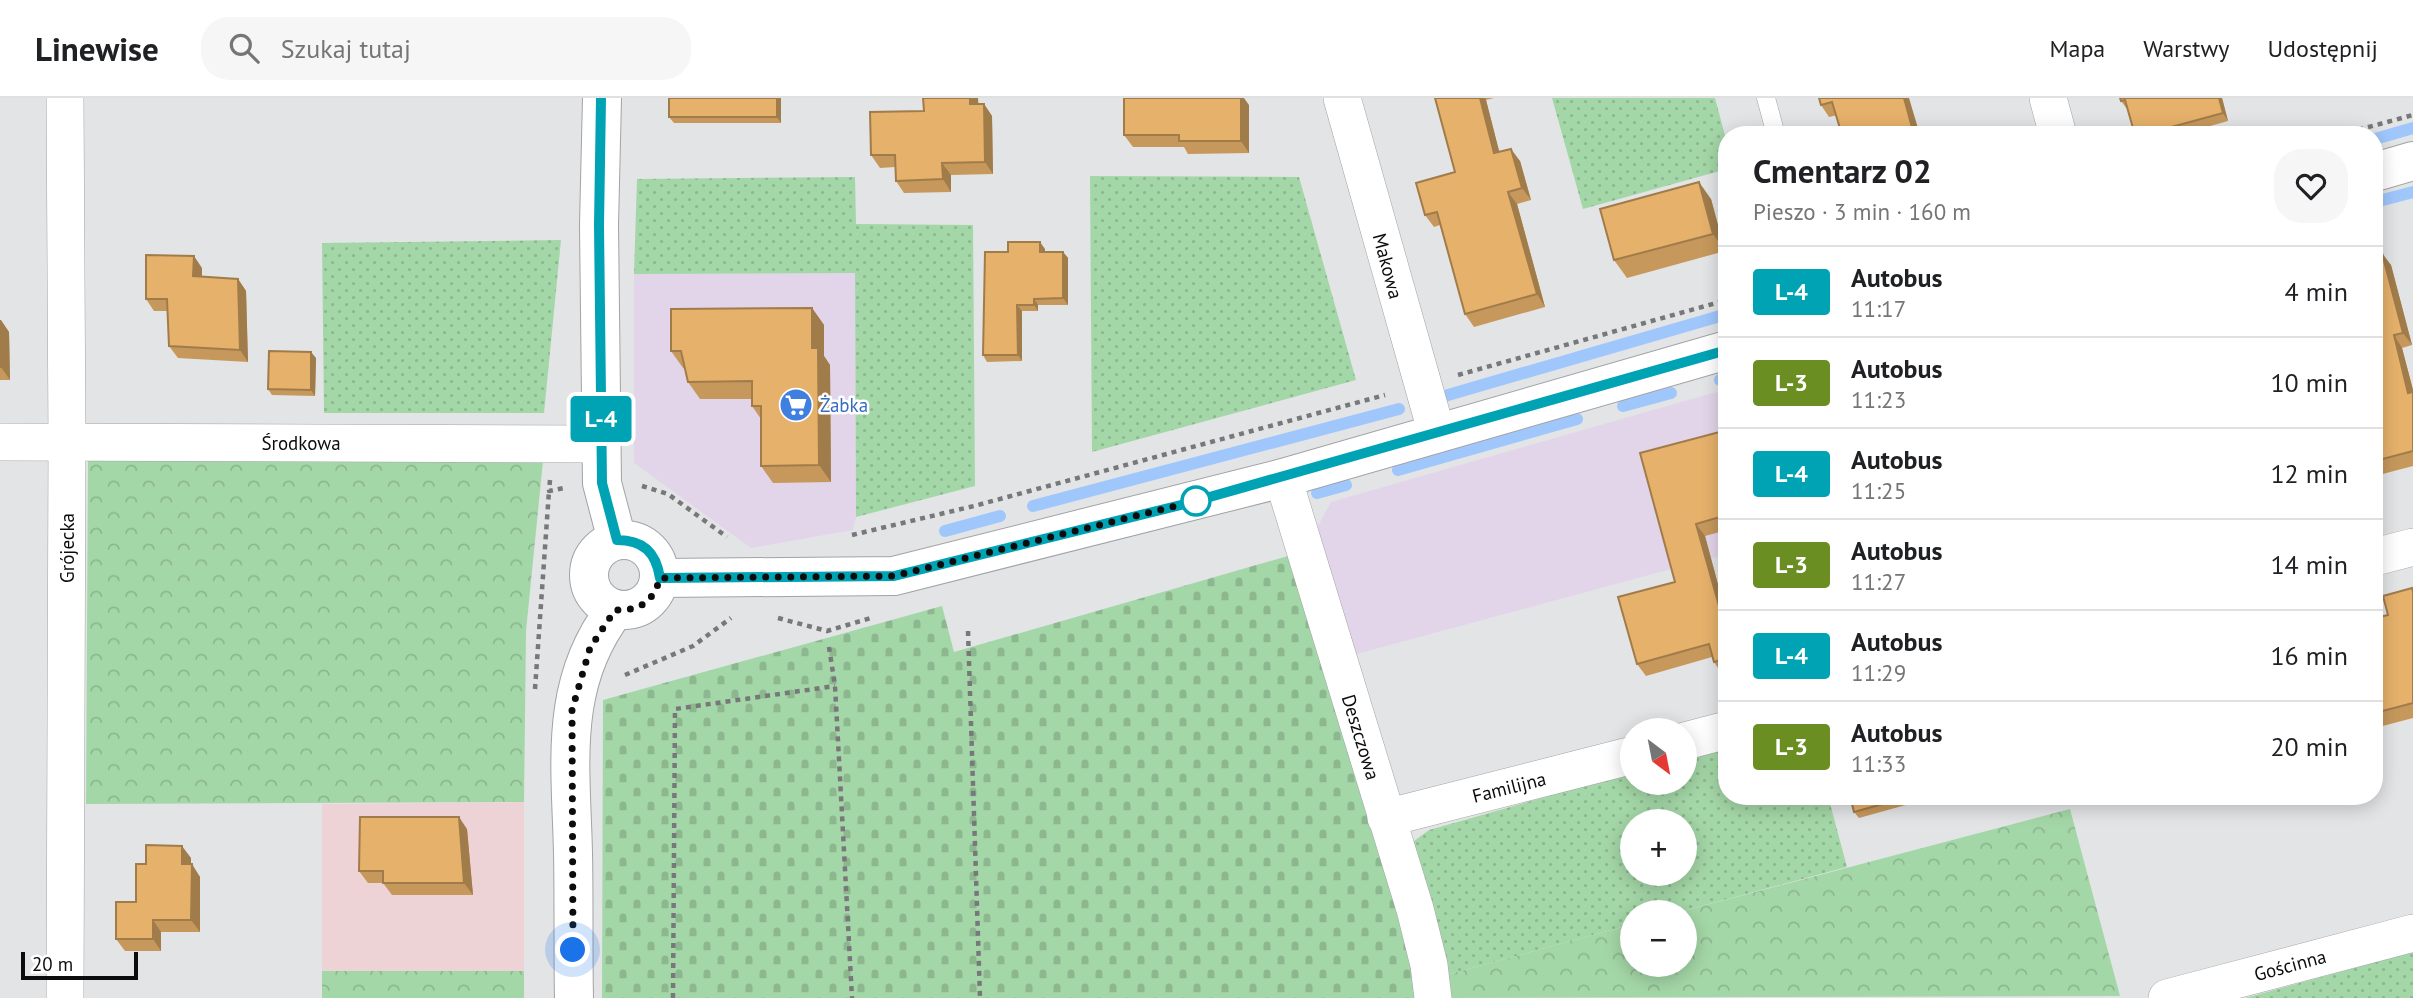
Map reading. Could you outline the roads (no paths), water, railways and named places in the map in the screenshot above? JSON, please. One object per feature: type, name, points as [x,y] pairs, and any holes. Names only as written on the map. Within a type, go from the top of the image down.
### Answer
[{"type":"street","name":"Grójecka","points":[[65,98],[68,443],[65,998]]},
{"type":"street","points":[[601,98],[602,483],[617,540]]},
{"type":"street","name":"Makowa","points":[[1342,98],[1437,434]]},
{"type":"street","points":[[2048,98],[2056,126]]},
{"type":"street","points":[[2383,170],[2413,161]]},
{"type":"street","points":[[660,578],[894,576],[1283,478],[1718,354]]},
{"type":"street","name":"Środkowa","points":[[0,442],[601,443]]},
{"type":"street","name":"Deszczowa","points":[[1283,478],[1418,920],[1429,965],[1433,998]]},
{"type":"street","points":[[617,540],[634,540],[648,548],[658,562],[660,578],[656,593],[645,605],[630,611],[615,610],[598,600],[589,583],[590,564],[600,548],[617,540]]},
{"type":"street","points":[[2383,555],[2413,547]]},
{"type":"street","points":[[574,998],[570,731],[577,686],[597,634],[615,610]]},
{"type":"street","points":[[1698,738],[1718,732]]},
{"type":"street","name":"Familijna","points":[[1386,818],[1620,758]]},
{"type":"street","name":"Gościnna","points":[[2167,998],[2413,933]]},
{"type":"lane","points":[[1766,98],[1774,126]]},
{"type":"waterway","points":[[2383,137],[2413,128]]},
{"type":"waterway","points":[[2383,200],[2413,192]]},
{"type":"waterway","points":[[1448,395],[1718,317]]},
{"type":"waterway","points":[[1623,406],[1671,393]]},
{"type":"waterway","points":[[1033,506],[1399,409]]},
{"type":"waterway","points":[[1398,470],[1577,419]]},
{"type":"waterway","points":[[1317,493],[1346,485]]},
{"type":"waterway","points":[[945,531],[1000,516]]},
{"type":"place","name":"Żabka","points":[[796,405]]}]
